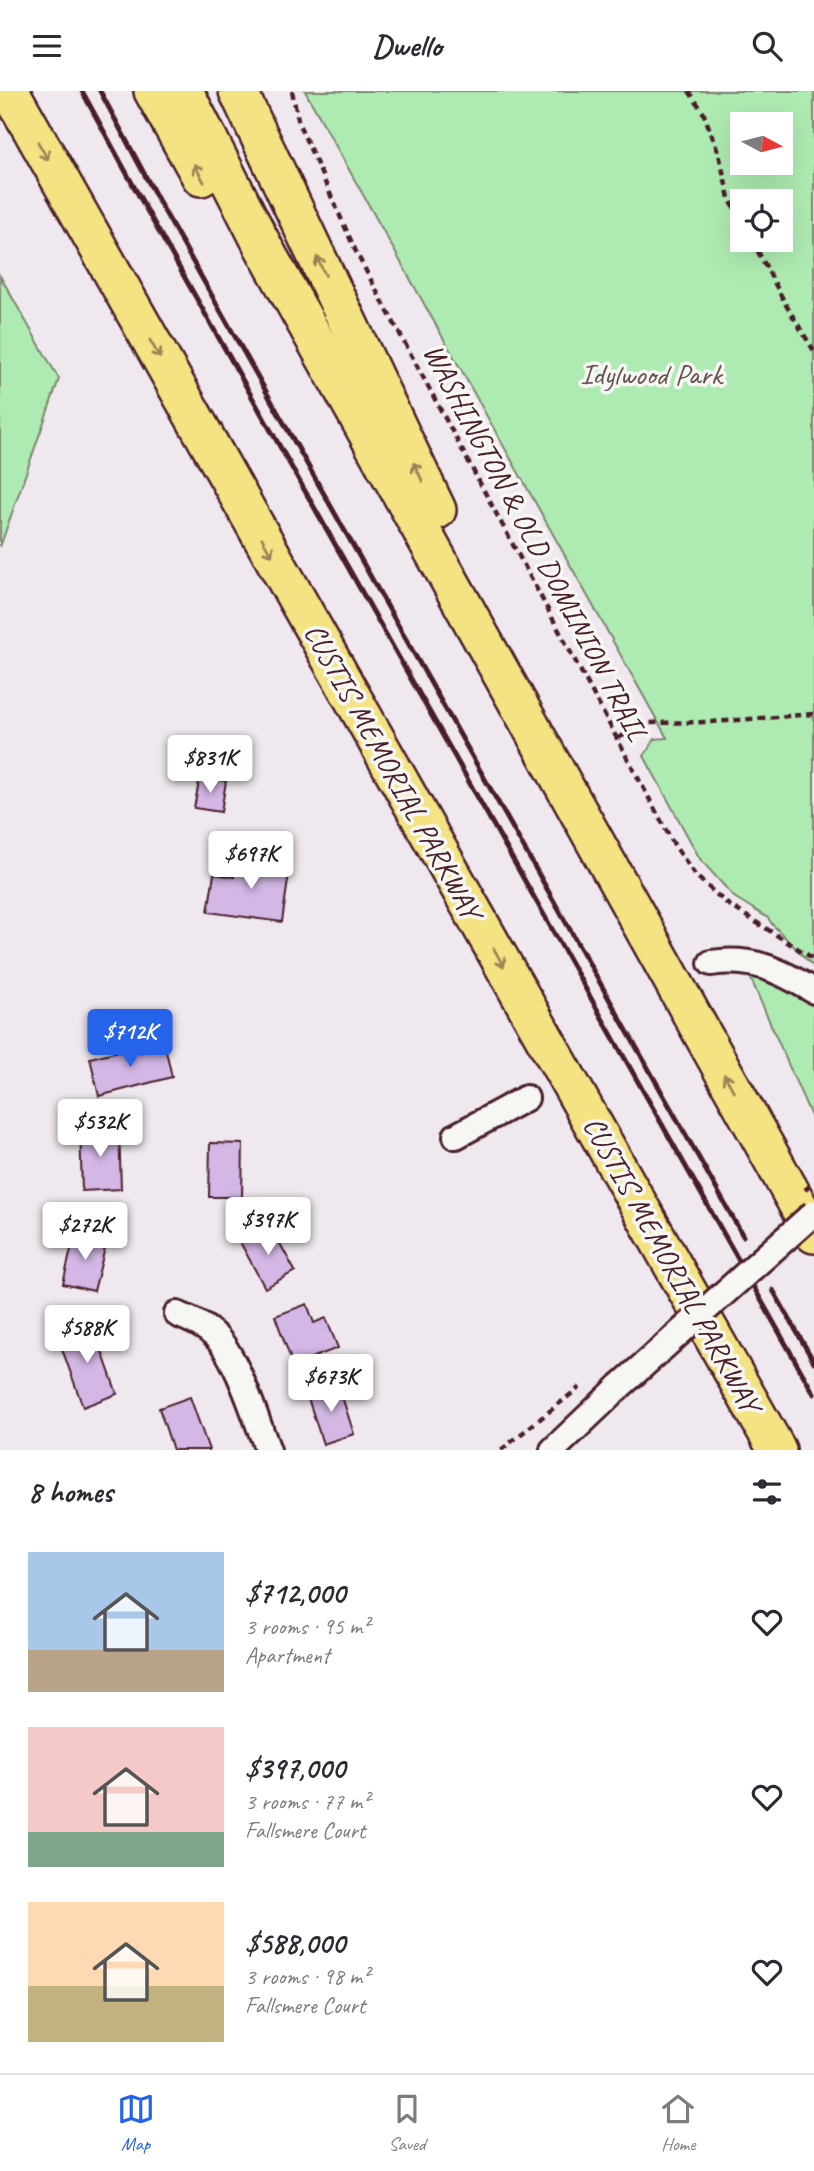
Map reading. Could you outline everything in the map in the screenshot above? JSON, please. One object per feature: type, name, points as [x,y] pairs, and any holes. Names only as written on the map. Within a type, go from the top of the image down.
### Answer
[{"type":"highway","name":"CUSTIS MEMORIAL PARKWAY","points":[[10,91],[777,1450]]},
{"type":"highway","points":[[153,91],[360,465],[620,885]]},
{"type":"highway","points":[[184,91],[264,248],[814,1234]]},
{"type":"highway","points":[[238,91],[373,380],[620,885]]},
{"type":"highway","points":[[251,91],[287,193]]},
{"type":"street","points":[[711,963],[749,961],[787,975],[814,991]]},
{"type":"street","points":[[456,1136],[527,1098]]},
{"type":"street","points":[[553,1450],[620,1386],[814,1213]]},
{"type":"street","points":[[177,1314],[199,1323],[217,1337],[231,1357],[268,1450]]},
{"type":"path","name":"WASHINGTON & OLD DOMINION TRAIL","points":[[292,91],[299,124],[357,254],[673,843],[695,876],[726,902],[814,959]]},
{"type":"path","points":[[689,91],[703,112],[719,154],[730,200]]},
{"type":"path","points":[[758,252],[814,351]]},
{"type":"path","points":[[618,738],[648,723],[712,722],[814,714]]},
{"type":"path","points":[[501,1450],[590,1380]]},
{"type":"green space","name":"Idylwood Park","points":[[305,91],[814,91],[814,967],[768,918],[734,897],[700,859],[644,756],[655,739],[667,738]]},
{"type":"green space","points":[[0,276],[59,379],[0,547]]},
{"type":"green space","points":[[747,970],[814,1005],[814,1123]]},
{"type":"building","points":[[200,777],[226,781],[221,812],[194,808]]},
{"type":"building","points":[[236,859],[290,866],[282,922],[208,912],[214,874],[234,877]]},
{"type":"building","points":[[139,1046],[140,1052],[165,1046],[172,1077],[99,1096],[90,1058]]},
{"type":"building","points":[[119,1127],[121,1189],[82,1191],[80,1128]]},
{"type":"building","points":[[210,1143],[243,1144],[242,1197],[209,1197]]},
{"type":"building","points":[[270,1225],[295,1271],[265,1288],[240,1242]]},
{"type":"building","points":[[75,1232],[107,1240],[94,1291],[63,1284]]},
{"type":"building","points":[[307,1304],[314,1323],[326,1318],[338,1348],[293,1365],[275,1316]]},
{"type":"building","points":[[92,1323],[117,1394],[83,1407],[57,1335]]},
{"type":"building","points":[[338,1384],[354,1434],[323,1444],[307,1395]]},
{"type":"building","points":[[190,1397],[209,1450],[173,1450],[159,1408]]},
{"type":"railway","points":[[82,91],[814,1394]]},
{"type":"railway","points":[[100,91],[163,209],[743,1236]]},
{"type":"railway","points":[[773,1290],[814,1362]]}]
